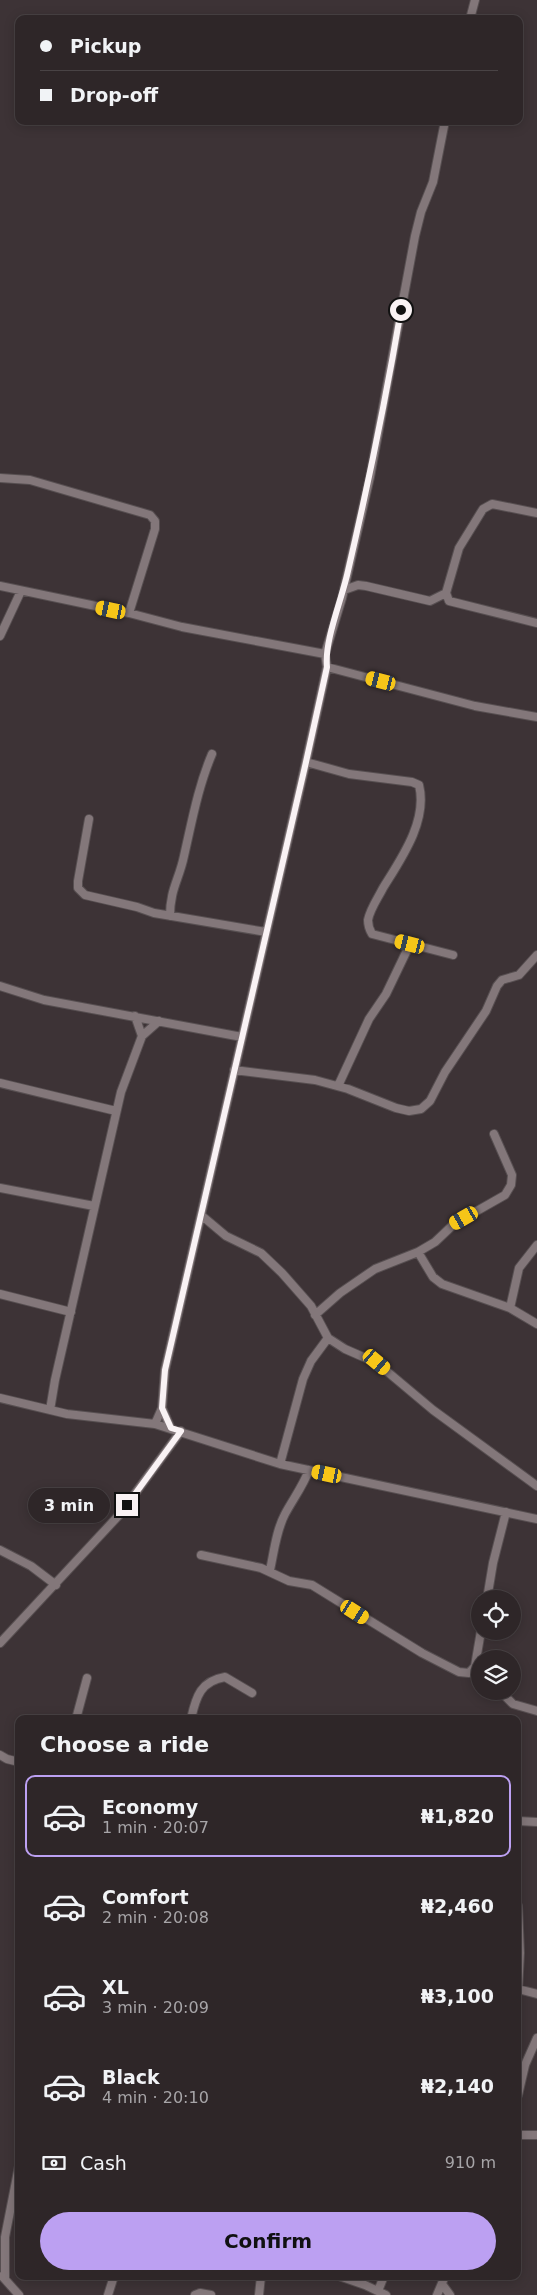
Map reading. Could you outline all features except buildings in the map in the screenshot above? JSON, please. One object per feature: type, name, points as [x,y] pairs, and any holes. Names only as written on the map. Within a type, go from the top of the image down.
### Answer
[{"type":"street","points":[[471,15],[475,0]]},
{"type":"street","points":[[155,1424],[162,1408],[165,1370],[327,667],[325,654],[344,590],[370,477],[415,236],[420,212],[433,182],[443,125]]},
{"type":"street","points":[[0,478],[30,480],[150,514],[154,521],[155,529],[129,613]]},
{"type":"street","points":[[537,513],[492,504],[483,509],[459,548],[446,593],[449,601],[537,622]]},
{"type":"street","points":[[344,590],[358,585],[366,586],[430,601],[446,593]]},
{"type":"street","points":[[0,586],[129,613],[182,627],[325,654]]},
{"type":"street","points":[[0,636],[21,591]]},
{"type":"street","points":[[327,667],[474,706],[537,717]]},
{"type":"street","points":[[170,916],[173,887],[184,858],[201,781],[212,754]]},
{"type":"street","points":[[306,762],[349,774],[412,782],[419,785],[422,795],[420,813],[412,837],[376,900],[368,918],[368,928],[372,934],[453,955]]},
{"type":"street","points":[[89,819],[78,880],[82,892],[90,897],[170,916],[266,932]]},
{"type":"street","points":[[338,1086],[368,1019],[386,994],[410,944]]},
{"type":"street","points":[[234,1070],[315,1080],[338,1086],[396,1108],[409,1111],[421,1109],[430,1101],[445,1072],[486,1011],[497,986],[502,980],[520,975],[537,955]]},
{"type":"street","points":[[0,986],[44,1000],[242,1037]]},
{"type":"street","points":[[135,1016],[142,1036]]},
{"type":"street","points":[[50,1410],[55,1380],[121,1092],[142,1036],[159,1021]]},
{"type":"street","points":[[0,1083],[116,1111]]},
{"type":"street","points":[[315,1315],[340,1293],[375,1269],[418,1252],[435,1242],[454,1224],[505,1194],[511,1185],[512,1175],[494,1134]]},
{"type":"street","points":[[0,1188],[94,1206]]},
{"type":"street","points":[[201,1215],[226,1236],[261,1254],[301,1292],[328,1338],[345,1349],[377,1362],[434,1410],[537,1486]]},
{"type":"street","points":[[510,1308],[519,1268],[537,1245]]},
{"type":"street","points":[[418,1252],[433,1277],[442,1284],[510,1308],[537,1324]]},
{"type":"street","points":[[0,1294],[71,1312]]},
{"type":"street","points":[[280,1464],[303,1379],[311,1361],[328,1338]]},
{"type":"street","points":[[0,1398],[67,1414],[155,1424],[280,1464],[537,1519]]},
{"type":"street","points":[[162,1408],[171,1428]]},
{"type":"street","points":[[0,1643],[120,1514],[181,1431]]},
{"type":"street","points":[[270,1570],[285,1515],[302,1488],[309,1470]]},
{"type":"street","points":[[488,1590],[493,1563],[506,1512]]},
{"type":"street","points":[[0,1550],[32,1566],[56,1585]]},
{"type":"street","points":[[201,1556],[270,1570],[289,1582],[317,1587],[422,1653],[459,1672],[471,1672]]},
{"type":"street","points":[[193,1715],[194,1707],[202,1690],[211,1680],[225,1677],[252,1693]]},
{"type":"street","points":[[77,1715],[87,1678]]},
{"type":"street","points":[[509,1700],[513,1704],[537,1711]]},
{"type":"street","points":[[0,1755],[15,1761]]},
{"type":"street","points":[[521,1821],[537,1822]]},
{"type":"street","points":[[521,1991],[537,1994]]},
{"type":"street","points":[[521,2082],[525,2065],[537,2038]]},
{"type":"street","points":[[521,2135],[537,2135]]},
{"type":"street","points":[[15,2186],[5,2237],[3,2276],[19,2295]]},
{"type":"street","points":[[108,2295],[113,2280]]},
{"type":"street","points":[[259,2295],[261,2280]]},
{"type":"street","points":[[349,2280],[386,2295]]},
{"type":"street","points":[[378,2291],[382,2280]]},
{"type":"street","points":[[437,2295],[443,2280]]},
{"type":"street","points":[[443,2280],[450,2295]]},
{"type":"street","points":[[195,2295],[200,2293],[211,2295]]},
{"type":"route","points":[[127,1505],[181,1431],[171,1428],[162,1408],[165,1370],[306,762],[327,667],[325,654],[342,598],[370,477],[401,310]]}]
